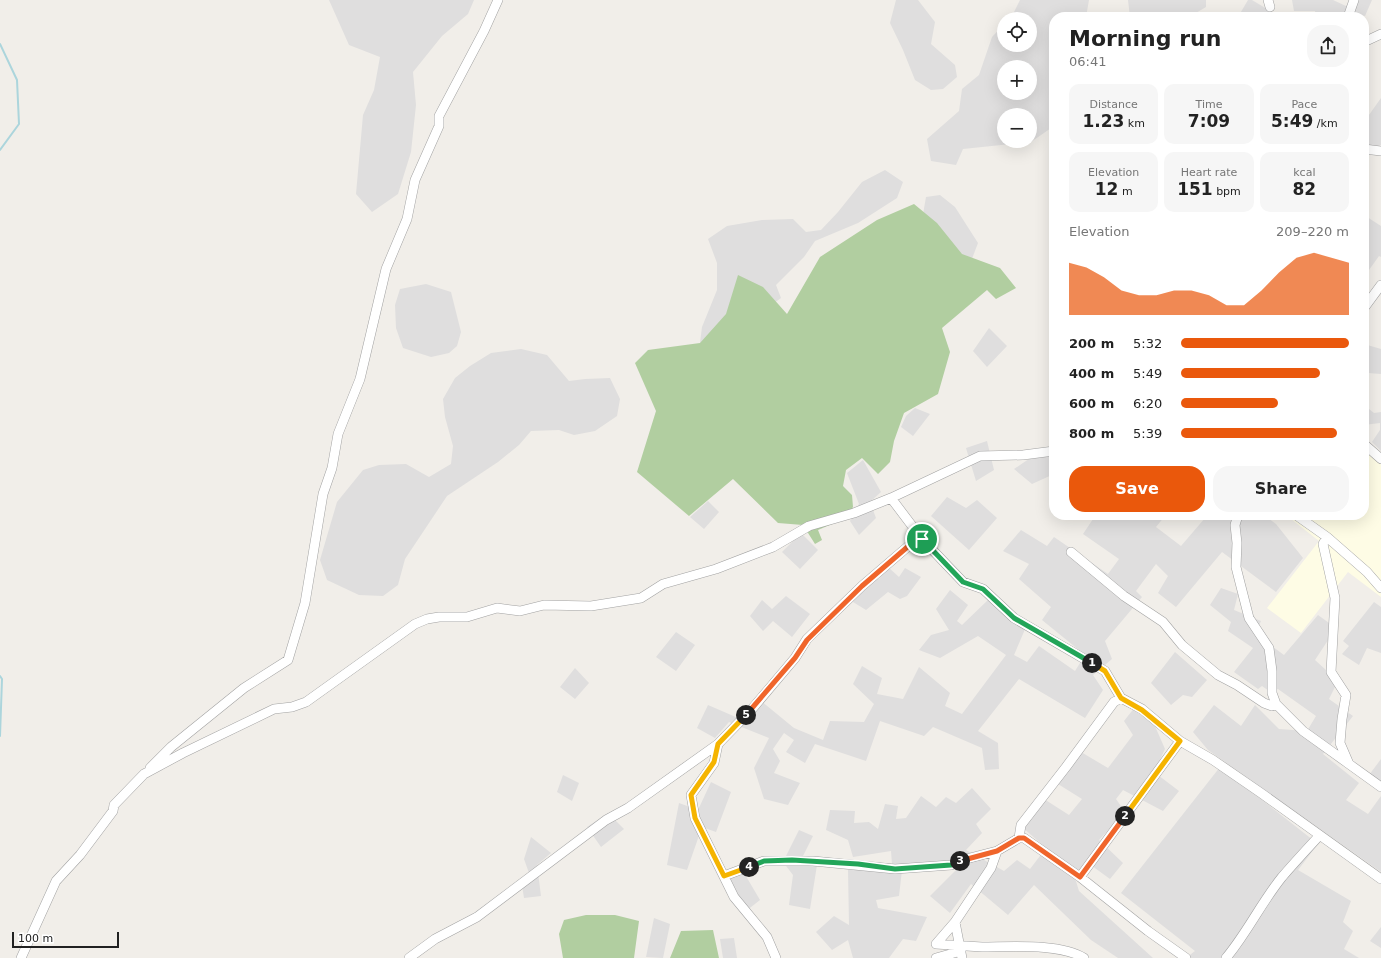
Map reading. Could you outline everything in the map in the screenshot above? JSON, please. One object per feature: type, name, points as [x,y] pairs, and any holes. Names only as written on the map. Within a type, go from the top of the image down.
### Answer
[{"type":"street","points":[[22,958],[56,881],[80,855],[113,811],[114,805],[166,751],[244,688],[288,660],[305,603],[323,494],[332,468],[338,434],[360,379],[386,269],[407,218],[415,180],[439,126],[439,116],[484,31],[498,0]]},
{"type":"street","points":[[1350,12],[1354,0]]},
{"type":"street","points":[[1369,40],[1381,34]]},
{"type":"street","points":[[1369,150],[1381,151]]},
{"type":"street","points":[[1369,301],[1381,285]]},
{"type":"street","points":[[1369,448],[1381,459]]},
{"type":"street","points":[[144,774],[183,753],[274,709],[292,707],[306,702],[415,624],[427,619],[439,617],[467,617],[497,608],[520,610],[544,605],[591,606],[641,598],[663,584],[716,569],[773,547],[809,526],[854,513],[891,498],[980,456],[1023,455],[1049,452]]},
{"type":"street","points":[[891,498],[922,539],[963,582],[983,589],[1014,618],[1105,671],[1121,698],[1142,710],[1180,741],[1231,773],[1381,879]]},
{"type":"street","points":[[1236,520],[1235,525],[1237,543],[1236,566],[1249,618],[1269,648],[1272,671],[1272,693],[1276,704],[1303,731],[1381,787]]},
{"type":"street","points":[[1303,520],[1327,537],[1367,572],[1381,588]]},
{"type":"street","points":[[1327,537],[1323,544],[1335,598],[1331,672],[1346,695],[1340,743],[1349,764]]},
{"type":"street","points":[[409,958],[435,939],[477,917],[606,820],[628,808],[718,744],[752,709],[795,658],[807,640],[862,586],[912,543],[922,539]]},
{"type":"street","points":[[1071,552],[1124,596],[1163,622],[1182,645],[1218,676],[1240,687],[1264,703],[1272,706],[1276,704]]},
{"type":"street","points":[[1019,838],[1021,825],[1066,768],[1114,702],[1121,698]]},
{"type":"street","points":[[1080,877],[1180,741]]},
{"type":"street","points":[[718,744],[714,762],[691,795],[695,818],[734,898],[767,937],[776,958]]},
{"type":"street","points":[[1226,958],[1282,877],[1319,836]]},
{"type":"street","points":[[724,876],[764,861],[813,861],[895,869],[951,865],[966,859],[997,851],[1019,838],[1024,838],[1080,877],[1148,931],[1186,958]]},
{"type":"street","points":[[961,952],[936,944],[955,922],[991,868],[997,851]]},
{"type":"street","points":[[955,922],[961,952]]},
{"type":"street","points":[[936,958],[961,952],[1042,947],[1062,949],[1084,958]]},
{"type":"shaded area","points":[[329,0],[474,0],[468,14],[442,36],[413,72],[416,105],[411,152],[398,194],[372,212],[356,194],[363,115],[374,90],[380,57],[349,45]]},
{"type":"shaded area","points":[[896,0],[918,0],[935,22],[931,44],[955,65],[957,77],[943,89],[931,90],[915,80],[890,23]]},
{"type":"shaded area","points":[[1020,0],[1089,0],[1087,12],[1049,12],[1049,129],[1037,138],[1037,108],[997,108],[997,146],[963,149],[956,165],[931,161],[927,139],[959,111],[962,89],[979,75],[992,37],[997,32],[997,52],[1037,52],[1037,12],[1014,12]]},
{"type":"shaded area","points":[[1128,0],[1206,0],[1206,7],[1198,12],[1129,12]]},
{"type":"shaded area","points":[[1248,0],[1252,0],[1272,12],[1241,12]]},
{"type":"shaded area","points":[[1292,0],[1333,0],[1346,6],[1352,0],[1372,0],[1367,12],[1294,11]]},
{"type":"shaded area","points":[[1381,98],[1381,145],[1372,148],[1369,145],[1369,115]]},
{"type":"shaded area","points":[[885,170],[903,182],[897,198],[858,223],[815,241],[804,257],[776,285],[781,298],[698,358],[702,327],[717,290],[717,263],[708,239],[727,226],[762,220],[793,219],[806,232],[821,230],[838,212],[862,182]]},
{"type":"shaded area","points":[[940,195],[955,207],[978,243],[970,264],[922,220],[926,197]]},
{"type":"shaded area","points":[[1369,218],[1381,226],[1381,257],[1379,256],[1369,270]]},
{"type":"shaded area","points":[[426,284],[451,292],[461,332],[457,346],[449,353],[431,357],[403,348],[396,328],[395,305],[400,289]]},
{"type":"shaded area","points":[[989,328],[1007,346],[987,367],[973,351]]},
{"type":"shaded area","points":[[1369,345],[1381,349],[1381,374],[1369,373]]},
{"type":"shaded area","points":[[521,349],[547,355],[569,381],[610,378],[620,399],[617,416],[595,431],[574,435],[559,430],[531,431],[519,445],[498,462],[447,496],[405,559],[398,585],[383,596],[359,595],[327,580],[320,560],[337,502],[363,470],[379,465],[406,464],[429,477],[451,464],[453,446],[445,417],[443,399],[455,378],[470,366],[491,353]]},
{"type":"shaded area","points":[[915,408],[930,414],[913,436],[901,427],[906,416]]},
{"type":"shaded area","points":[[1369,409],[1374,413],[1381,412],[1381,451],[1372,442],[1380,430],[1380,423],[1369,424]]},
{"type":"shaded area","points":[[987,441],[994,470],[976,481],[966,448]]},
{"type":"shaded area","points":[[1042,450],[1049,452],[1049,476],[1032,484],[1014,469]]},
{"type":"shaded area","points":[[1369,450],[1381,459],[1381,597],[1348,572],[1301,633],[1267,608],[1319,541],[1292,520],[1369,520]]},
{"type":"shaded area","points":[[863,460],[881,492],[870,502],[876,518],[859,535],[850,521],[859,504],[847,473]]},
{"type":"shaded area","points":[[947,497],[966,508],[977,500],[997,518],[969,550],[931,516]]},
{"type":"shaded area","points":[[708,501],[719,512],[704,529],[690,517]]},
{"type":"shaded area","points":[[1092,520],[1162,520],[1156,527],[1181,546],[1203,520],[1271,520],[1276,524],[1303,558],[1276,592],[1222,552],[1176,607],[1158,593],[1168,576],[1156,564],[1136,591],[1142,597],[1105,641],[1112,659],[1093,675],[1103,690],[1085,718],[1019,679],[978,731],[998,743],[999,769],[985,770],[982,748],[933,727],[924,736],[880,721],[866,761],[815,744],[805,763],[786,752],[794,740],[784,733],[773,749],[780,761],[774,773],[800,783],[788,805],[764,799],[754,768],[769,738],[729,722],[715,738],[697,728],[708,705],[745,721],[760,700],[794,728],[823,740],[830,721],[864,722],[874,704],[853,684],[862,666],[882,678],[877,694],[903,699],[919,667],[950,693],[945,706],[962,714],[1006,655],[978,636],[940,658],[919,650],[931,635],[949,630],[936,609],[950,590],[968,605],[957,621],[962,625],[988,600],[1026,627],[1014,655],[1027,662],[1039,646],[1075,671],[1085,655],[1042,620],[1051,607],[1019,579],[1029,564],[1003,551],[1021,530],[1047,546],[1054,537],[1108,574],[1119,559],[1083,534]]},
{"type":"shaded area","points":[[801,533],[818,550],[800,569],[782,552]]},
{"type":"shaded area","points":[[888,567],[899,577],[905,568],[921,577],[907,596],[900,599],[888,592],[866,610],[853,602],[873,575],[879,579]]},
{"type":"shaded area","points":[[1221,588],[1238,594],[1234,610],[1261,621],[1255,634],[1284,655],[1318,615],[1336,628],[1315,660],[1338,681],[1329,699],[1353,716],[1323,754],[1359,783],[1346,800],[1368,814],[1381,796],[1381,872],[1208,750],[1193,732],[1214,705],[1241,726],[1255,705],[1279,729],[1307,731],[1316,716],[1278,689],[1269,691],[1262,686],[1258,689],[1234,672],[1253,648],[1228,631],[1231,622],[1210,605]]},
{"type":"shaded area","points":[[786,596],[810,614],[792,637],[773,621],[763,631],[750,616],[762,600],[772,609]]},
{"type":"shaded area","points":[[1374,602],[1381,607],[1381,653],[1367,648],[1359,665],[1342,654],[1349,646],[1343,641]]},
{"type":"shaded area","points":[[676,632],[695,645],[676,671],[656,657]]},
{"type":"shaded area","points":[[1175,652],[1207,680],[1192,697],[1183,695],[1171,705],[1151,683]]},
{"type":"shaded area","points":[[575,668],[589,683],[575,699],[560,687]]},
{"type":"shaded area","points":[[1135,707],[1151,717],[1165,749],[1154,772],[1179,791],[1163,811],[1123,790],[1116,799],[1125,812],[1099,840],[1123,863],[1110,879],[1088,863],[1075,878],[1079,891],[1153,958],[1118,958],[1091,940],[1034,885],[1008,915],[971,884],[950,913],[930,896],[962,864],[902,870],[899,896],[876,900],[878,908],[927,917],[916,941],[903,939],[889,958],[853,958],[848,940],[832,950],[816,932],[834,916],[849,925],[848,870],[892,864],[891,851],[853,857],[848,840],[826,830],[830,810],[855,811],[854,823],[869,822],[878,829],[885,804],[898,806],[896,819],[906,818],[921,796],[936,807],[946,797],[956,803],[972,788],[991,809],[976,824],[982,833],[966,850],[1004,871],[1017,860],[1030,869],[1046,848],[1022,827],[1044,799],[1069,815],[1082,799],[1058,784],[1081,752],[1108,768],[1133,735],[1124,721]]},
{"type":"shaded area","points":[[1381,759],[1381,783],[1369,775]]},
{"type":"shaded area","points":[[1220,767],[1318,844],[1298,870],[1351,901],[1343,922],[1353,931],[1344,949],[1359,958],[1186,958],[1195,951],[1121,893]]},
{"type":"shaded area","points":[[563,775],[579,783],[572,801],[557,792]]},
{"type":"shaded area","points":[[711,782],[731,792],[716,832],[702,827],[687,870],[667,865],[679,803],[698,810]]},
{"type":"shaded area","points":[[608,813],[624,829],[601,847],[587,827]]},
{"type":"shaded area","points":[[799,830],[813,836],[800,862],[817,865],[810,909],[789,905],[793,875],[783,862]]},
{"type":"shaded area","points":[[531,837],[551,853],[537,865],[541,896],[524,898],[521,879],[529,873],[524,859]]},
{"type":"shaded area","points":[[740,866],[760,900],[746,911],[722,874]]},
{"type":"shaded area","points":[[654,918],[670,924],[663,958],[646,957]]},
{"type":"shaded area","points":[[1381,927],[1381,948],[1370,941]]},
{"type":"shaded area","points":[[734,938],[737,958],[723,958],[720,939]]},
{"type":"green space","points":[[914,204],[937,223],[962,254],[1000,268],[1016,288],[996,299],[987,290],[942,328],[950,352],[938,394],[904,413],[894,441],[890,462],[878,474],[862,458],[846,470],[843,486],[852,495],[853,507],[846,518],[818,530],[822,540],[815,544],[803,525],[778,523],[733,479],[689,516],[637,472],[656,411],[635,363],[648,350],[700,343],[726,314],[738,275],[763,287],[787,314],[820,257],[877,220]]},
{"type":"green space","points":[[586,915],[615,915],[639,921],[634,958],[563,958],[559,934],[564,920]]},
{"type":"green space","points":[[713,930],[719,958],[670,958],[681,931]]},
{"type":"waterway","points":[[0,44],[17,80],[19,124],[0,150]]},
{"type":"waterway","points":[[0,676],[2,679],[0,736]]},
{"type":"route","points":[[922,539],[963,582],[983,589],[1014,618],[1105,671],[1115,685],[1121,698],[1142,710],[1180,741],[1080,877],[1024,838],[1019,838],[997,851],[966,859],[951,865],[895,869],[858,864],[813,861],[764,861],[724,876],[695,818],[691,795],[714,762],[718,744],[752,709],[795,658],[807,640],[862,586],[912,543],[922,539]]}]
